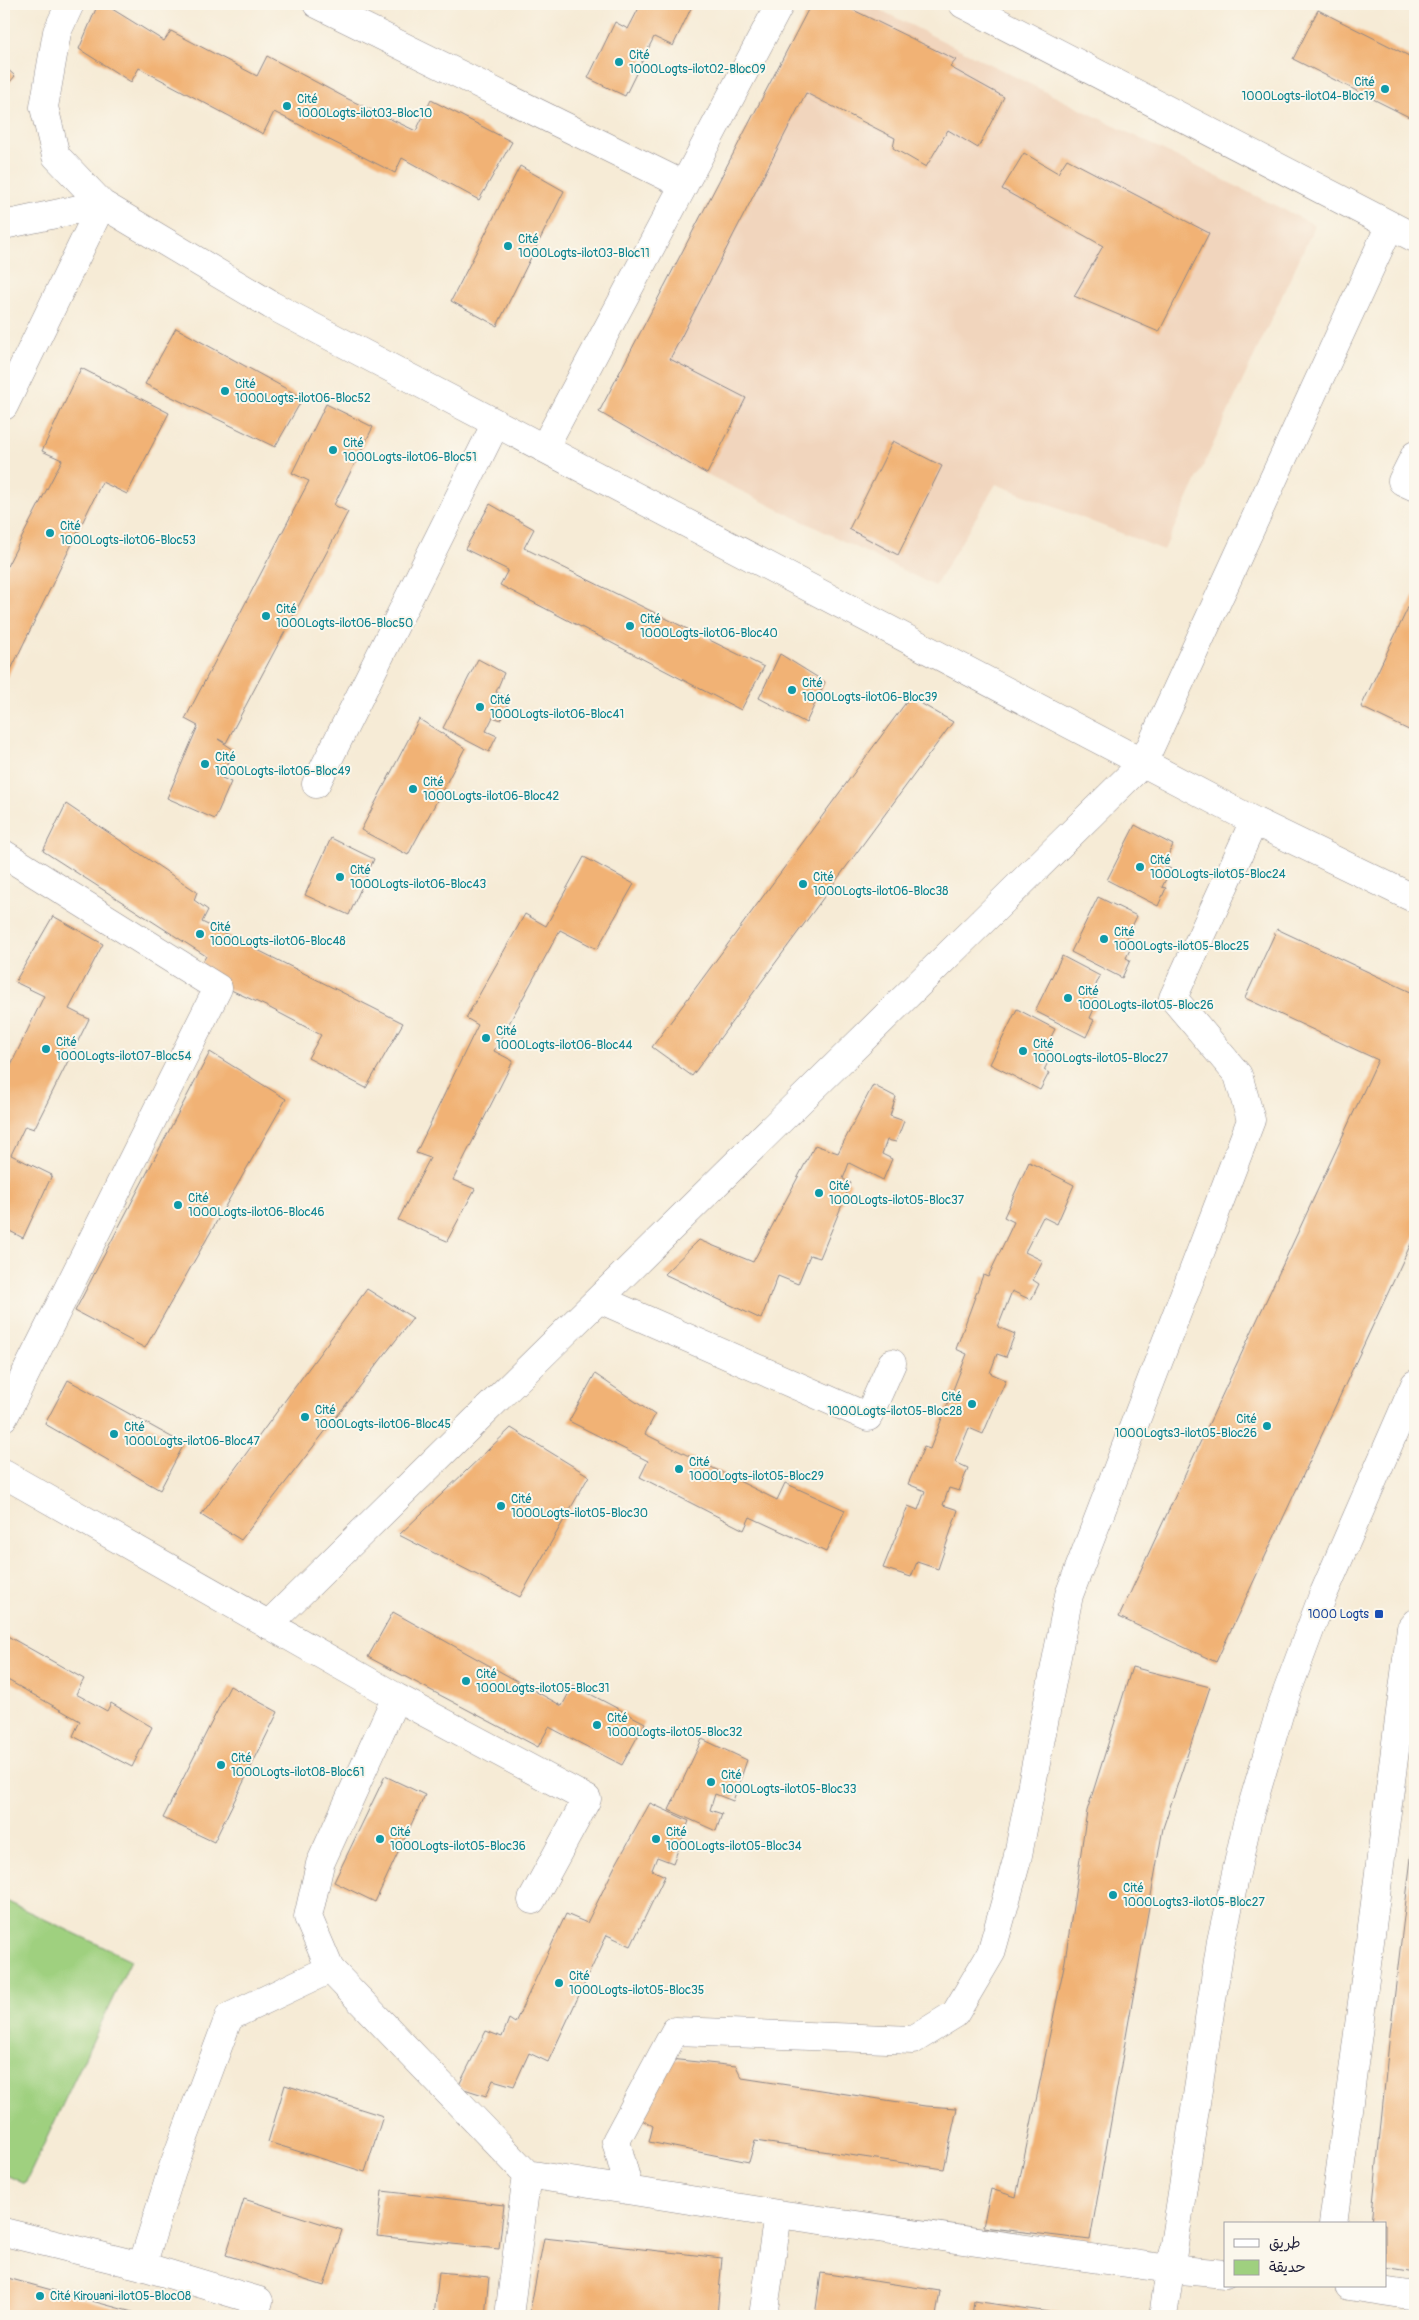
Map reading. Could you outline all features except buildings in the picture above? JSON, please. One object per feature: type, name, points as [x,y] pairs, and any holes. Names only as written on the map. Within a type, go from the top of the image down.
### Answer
[{"type":"street","points":[[70,4],[57,32],[44,107],[56,156],[102,204],[271,305],[1254,821],[1415,899]]},
{"type":"street","points":[[544,448],[780,4]]},
{"type":"street","points":[[963,4],[1415,238]]},
{"type":"street","points":[[322,5],[684,186]]},
{"type":"street","points":[[4,225],[102,204]]},
{"type":"street","points":[[4,406],[102,204]]},
{"type":"street","points":[[268,1626],[1143,763],[1390,225]]},
{"type":"street","points":[[316,784],[496,423]]},
{"type":"street","points":[[1415,455],[1402,481],[1415,487]]},
{"type":"street","points":[[629,2190],[616,2141],[675,2030],[913,2040],[955,2014],[991,1953],[1016,1860],[1069,1595],[1251,1120],[1238,1075],[1173,998],[1254,821]]},
{"type":"street","points":[[4,854],[218,988],[4,1417]]},
{"type":"street","points":[[599,1299],[868,1417],[892,1363]]},
{"type":"street","points":[[1163,2316],[1221,1941],[1247,1823],[1281,1708],[1323,1596],[1415,1384]]},
{"type":"street","points":[[4,1474],[268,1626],[396,1697],[588,1799],[532,1900]]},
{"type":"street","points":[[1334,2222],[1411,1628],[1415,1623]]},
{"type":"street","points":[[396,1697],[320,1864],[308,1916],[330,1969],[527,2174],[778,2214],[1170,2269],[1224,2274]]},
{"type":"street","points":[[142,2266],[172,2170],[229,2017],[330,1969]]},
{"type":"street","points":[[508,2316],[527,2174]]},
{"type":"street","points":[[763,2316],[778,2214]]},
{"type":"street","points":[[4,2232],[142,2266],[259,2301],[255,2316]]},
{"type":"street","points":[[1362,2288],[1415,2296]]},
{"type":"shaded area","points":[[861,4],[868,4],[1315,225],[1164,550],[996,484],[935,586],[637,440],[617,395]]},
{"type":"green space","points":[[4,1900],[131,1960],[25,2184],[4,2174]]},
{"type":"place","name":"Cité 1000Logts-ilot02-Bloc09","points":[[619,62]]},
{"type":"place","name":"Cité 1000Logts-ilot04-Bloc19","points":[[1385,89]]},
{"type":"place","name":"Cité 1000Logts-ilot03-Bloc10","points":[[287,106]]},
{"type":"place","name":"Cité 1000Logts-ilot03-Bloc11","points":[[508,246]]},
{"type":"place","name":"Cité 1000Logts-ilot06-Bloc52","points":[[225,391]]},
{"type":"place","name":"Cité 1000Logts-ilot06-Bloc51","points":[[333,450]]},
{"type":"place","name":"Cité 1000Logts-ilot06-Bloc53","points":[[50,533]]},
{"type":"place","name":"Cité 1000Logts-ilot06-Bloc50","points":[[266,616]]},
{"type":"place","name":"Cité 1000Logts-ilot06-Bloc40","points":[[630,626]]},
{"type":"place","name":"Cité 1000Logts-ilot06-Bloc39","points":[[792,690]]},
{"type":"place","name":"Cité 1000Logts-ilot06-Bloc41","points":[[480,707]]},
{"type":"place","name":"Cité 1000Logts-ilot06-Bloc49","points":[[205,764]]},
{"type":"place","name":"Cité 1000Logts-ilot06-Bloc42","points":[[413,789]]},
{"type":"place","name":"Cité 1000Logts-ilot05-Bloc24","points":[[1140,867]]},
{"type":"place","name":"Cité 1000Logts-ilot06-Bloc43","points":[[340,877]]},
{"type":"place","name":"Cité 1000Logts-ilot06-Bloc38","points":[[803,884]]},
{"type":"place","name":"Cité 1000Logts-ilot06-Bloc48","points":[[200,934]]},
{"type":"place","name":"Cité 1000Logts-ilot05-Bloc25","points":[[1104,939]]},
{"type":"place","name":"Cité 1000Logts-ilot05-Bloc26","points":[[1068,998]]},
{"type":"place","name":"Cité 1000Logts-ilot06-Bloc44","points":[[486,1038]]},
{"type":"place","name":"Cité 1000Logts-ilot07-Bloc54","points":[[46,1049]]},
{"type":"place","name":"Cité 1000Logts-ilot05-Bloc27","points":[[1023,1051]]},
{"type":"place","name":"Cité 1000Logts-ilot05-Bloc37","points":[[819,1193]]},
{"type":"place","name":"Cité 1000Logts-ilot06-Bloc46","points":[[178,1205]]},
{"type":"place","name":"Cité 1000Logts-ilot05-Bloc28","points":[[972,1404]]},
{"type":"place","name":"Cité 1000Logts-ilot06-Bloc45","points":[[305,1417]]},
{"type":"place","name":"Cité 1000Logts3-ilot05-Bloc26","points":[[1267,1426]]},
{"type":"place","name":"Cité 1000Logts-ilot06-Bloc47","points":[[114,1434]]},
{"type":"place","name":"Cité 1000Logts-ilot05-Bloc29","points":[[679,1469]]},
{"type":"place","name":"Cité 1000Logts-ilot05-Bloc30","points":[[501,1506]]},
{"type":"place","name":"1000 Logts","points":[[1379,1614]]},
{"type":"place","name":"Cité 1000Logts-ilot05-Bloc31","points":[[466,1681]]},
{"type":"place","name":"Cité 1000Logts-ilot05-Bloc32","points":[[597,1725]]},
{"type":"place","name":"Cité 1000Logts-ilot08-Bloc61","points":[[221,1765]]},
{"type":"place","name":"Cité 1000Logts-ilot05-Bloc33","points":[[711,1782]]},
{"type":"place","name":"Cité 1000Logts-ilot05-Bloc36","points":[[380,1839]]},
{"type":"place","name":"Cité 1000Logts-ilot05-Bloc34","points":[[656,1839]]},
{"type":"place","name":"Cité 1000Logts3-ilot05-Bloc27","points":[[1113,1895]]},
{"type":"place","name":"Cité 1000Logts-ilot05-Bloc35","points":[[559,1983]]},
{"type":"place","name":"Cité Kirouani-ilot05-Bloc08","points":[[40,2296]]}]
